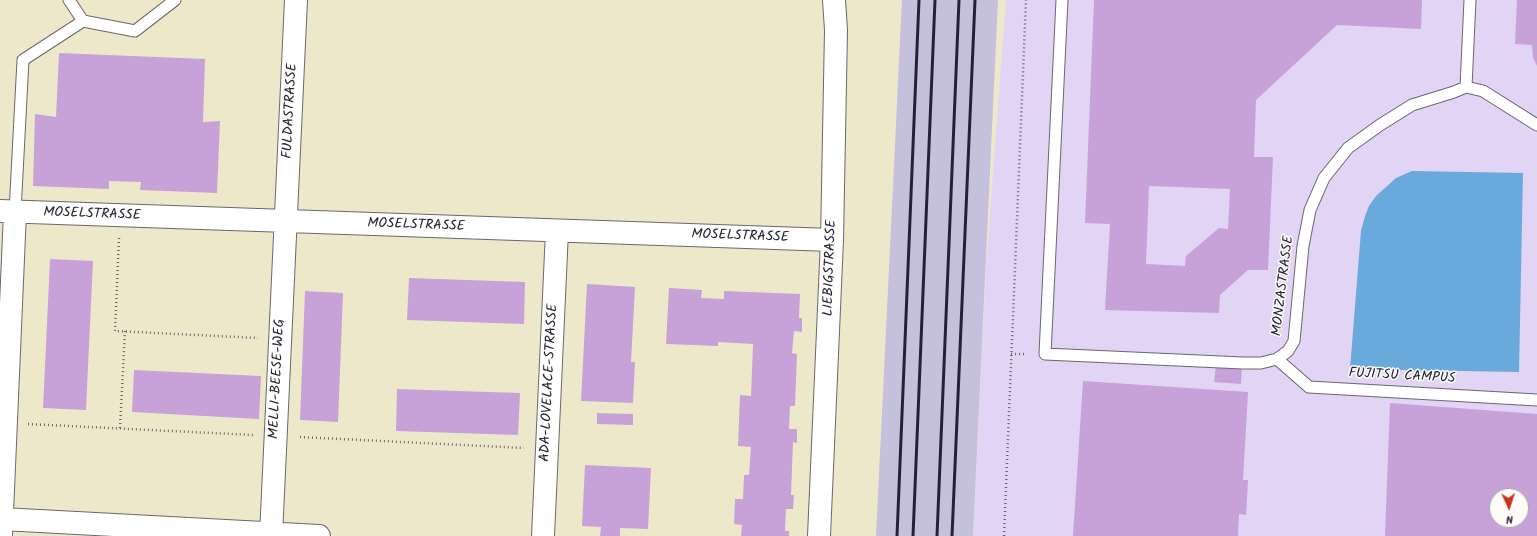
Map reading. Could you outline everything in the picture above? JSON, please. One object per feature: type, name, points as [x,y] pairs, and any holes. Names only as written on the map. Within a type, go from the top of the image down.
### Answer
[{"type":"street","name":"FULDASTRASSE","points":[[285,222],[296,0]]},
{"type":"street","name":"LIEBIGSTRASSE","points":[[819,536],[832,240],[836,30],[834,0]]},
{"type":"street","name":"MOSELSTRASSE","points":[[7,211],[285,222],[832,240]]},
{"type":"street","points":[[7,211],[2,528],[319,536]]},
{"type":"street","name":"MELLI-BEESE-WEG","points":[[271,535],[285,222]]},
{"type":"street","name":"ADA-LOVELACE-STRASSE","points":[[543,536],[557,231]]},
{"type":"lane","points":[[68,0],[83,21],[135,31],[175,0]]},
{"type":"lane","points":[[1062,0],[1045,354],[1243,363],[1261,363],[1277,359]]},
{"type":"lane","points":[[1470,0],[1466,87],[1482,91],[1537,125]]},
{"type":"lane","points":[[7,211],[23,60],[83,21]]},
{"type":"lane","name":"MONZASTRASSE","points":[[1277,359],[1288,350],[1294,340],[1303,246],[1310,210],[1324,178],[1348,148],[1380,125],[1412,105],[1466,87]]},
{"type":"lane","name":"FUJITSU CAMPUS","points":[[1277,359],[1309,387],[1537,400]]},
{"type":"path","points":[[1004,536],[1026,0]]},
{"type":"path","points":[[120,216],[116,331],[280,340]]},
{"type":"path","points":[[120,428],[125,332]]},
{"type":"shaded area","points":[[902,0],[998,0],[973,536],[876,536]]},
{"type":"shaded area","points":[[1006,0],[1537,0],[1537,536],[973,536],[987,253]]},
{"type":"water","points":[[1412,171],[1523,173],[1519,372],[1350,369],[1361,231],[1365,216],[1369,206],[1376,196],[1396,178]]},
{"type":"building","points":[[1094,0],[1422,0],[1421,29],[1337,25],[1256,100],[1254,157],[1273,157],[1268,270],[1248,270],[1220,295],[1219,313],[1105,310],[1110,224],[1085,223]],"holes":[[[1149,186],[1230,189],[1228,229],[1219,228],[1186,256],[1185,266],[1146,264]]]},
{"type":"building","points":[[1517,0],[1537,0],[1537,66],[1533,58],[1532,45],[1515,44]]},
{"type":"building","points":[[59,53],[205,59],[203,122],[220,121],[217,193],[140,190],[141,182],[109,181],[109,189],[33,186],[35,114],[56,117]]},
{"type":"building","points":[[50,259],[93,261],[86,410],[43,408]]},
{"type":"building","points":[[409,278],[525,282],[524,324],[407,320]]},
{"type":"building","points":[[587,284],[635,287],[631,362],[635,362],[633,403],[581,401]]},
{"type":"building","points":[[669,288],[702,290],[701,298],[724,299],[724,291],[800,294],[799,318],[802,318],[802,332],[794,331],[792,353],[797,354],[795,406],[790,406],[789,429],[797,429],[797,443],[793,442],[791,495],[794,495],[793,509],[786,509],[785,531],[789,531],[789,536],[741,536],[742,525],[734,524],[735,499],[743,499],[744,475],[749,475],[751,447],[738,446],[740,395],[751,396],[753,344],[718,342],[718,346],[666,344]]},
{"type":"building","points":[[305,291],[343,293],[338,422],[300,420]]},
{"type":"building","points":[[1216,365],[1242,367],[1241,384],[1214,382]]},
{"type":"building","points":[[134,370],[261,376],[259,419],[132,412]]},
{"type":"building","points":[[1083,381],[1248,392],[1243,480],[1248,480],[1246,515],[1239,514],[1238,536],[1073,536]]},
{"type":"building","points":[[397,389],[520,393],[518,435],[396,431]]},
{"type":"building","points":[[1390,403],[1537,414],[1537,536],[1385,536]]},
{"type":"building","points":[[597,413],[633,414],[633,425],[597,424]]},
{"type":"building","points":[[585,465],[651,468],[648,529],[620,528],[620,536],[600,536],[601,527],[582,526]]},
{"type":"railway","points":[[897,536],[919,0]]},
{"type":"railway","points":[[913,536],[935,0]]},
{"type":"railway","points":[[937,536],[959,0]]},
{"type":"railway","points":[[952,536],[975,0]]}]
